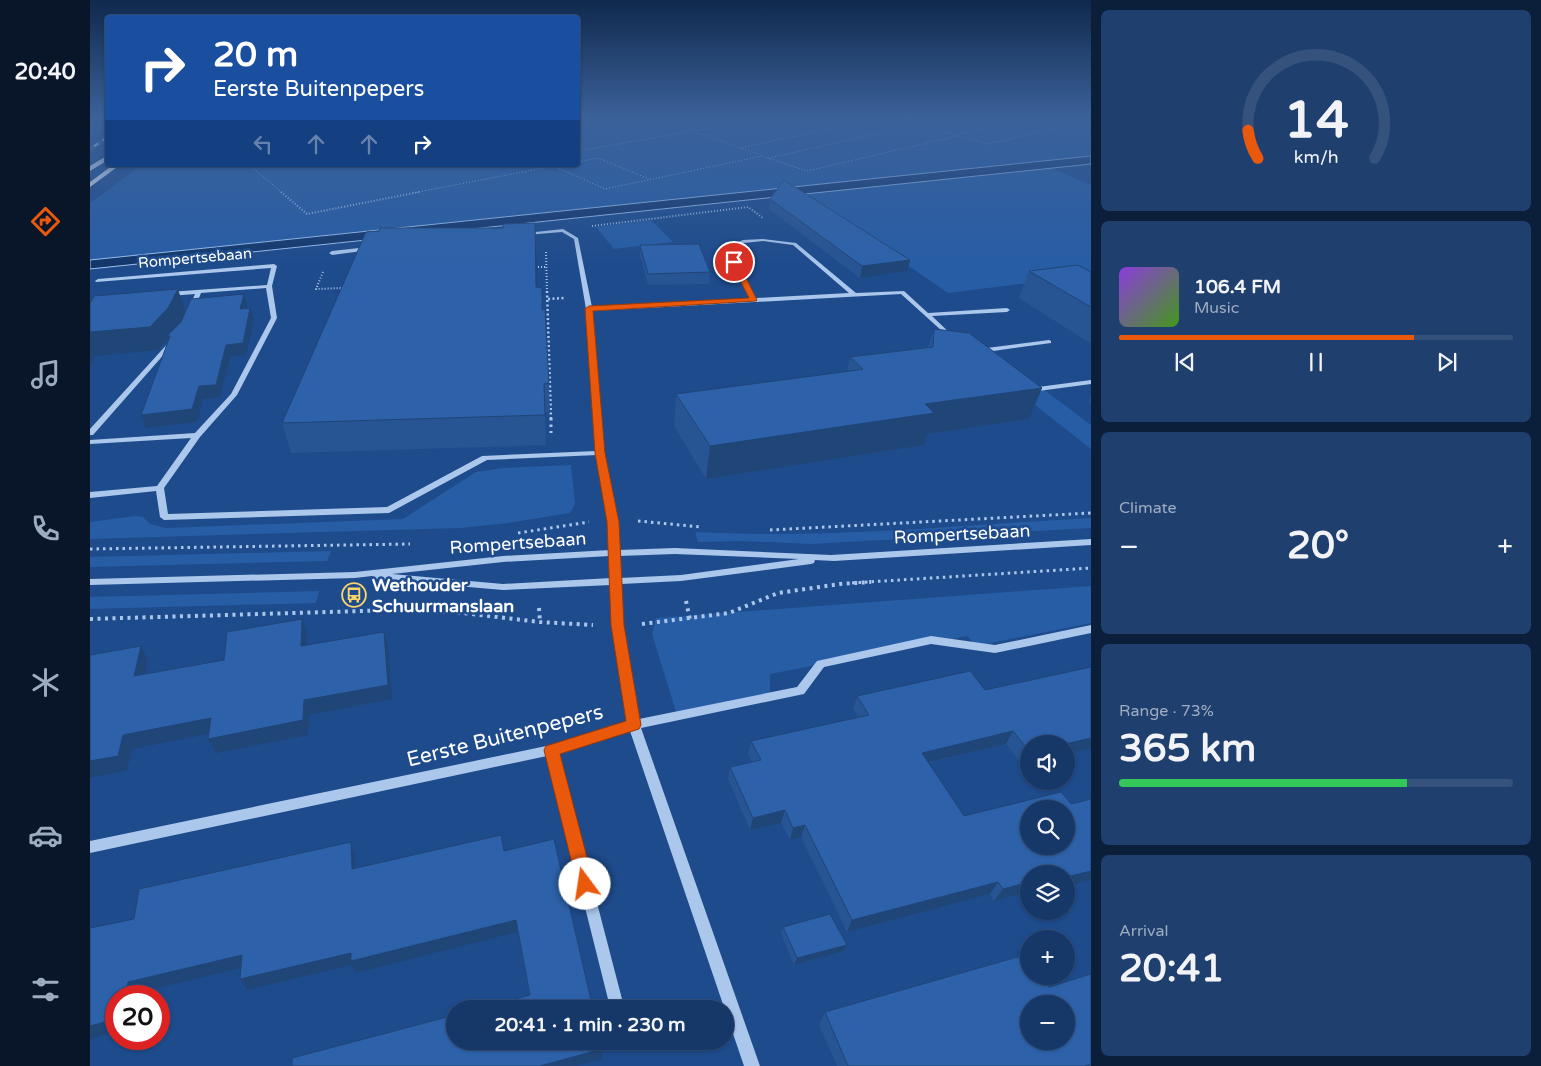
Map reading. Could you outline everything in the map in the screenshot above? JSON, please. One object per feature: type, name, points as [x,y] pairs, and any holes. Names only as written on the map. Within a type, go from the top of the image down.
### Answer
[{"type":"main road","points":[[90,184],[114,167]]},
{"type":"street","points":[[516,235],[562,230],[576,238],[589,309],[600,453],[613,522],[618,625],[634,725],[752,1066]]},
{"type":"street","points":[[754,300],[727,248],[743,242],[763,240],[794,244],[855,295]]},
{"type":"street","points":[[332,253],[370,249]]},
{"type":"street","name":"Rompertsebaan","points":[[98,282],[274,266],[269,286],[274,318],[234,395],[197,435],[160,488]]},
{"type":"street","name":"Rompertsebaan","points":[[159,295],[269,286]]},
{"type":"street","name":"Rompertsebaan","points":[[188,316],[199,292]]},
{"type":"street","points":[[589,309],[902,292],[962,346]]},
{"type":"street","points":[[927,315],[1007,310]]},
{"type":"street","points":[[90,433],[175,339]]},
{"type":"street","points":[[968,352],[1049,342]]},
{"type":"street","points":[[1020,392],[1091,382]]},
{"type":"street","points":[[90,442],[197,435]]},
{"type":"street","points":[[90,495],[160,488],[164,517],[389,510],[485,458],[600,453]]},
{"type":"street","name":"Rompertsebaan","points":[[356,575],[503,587],[616,582],[681,578],[834,558],[1091,542]]},
{"type":"street","name":"Rompertsebaan","points":[[90,582],[356,575],[503,559],[674,551],[834,558]]},
{"type":"street","name":"Eerste Buitenpepers","points":[[90,848],[551,750],[634,725],[800,691],[821,664],[931,640],[995,649],[1091,629]]},
{"type":"street","points":[[551,750],[614,999]]},
{"type":"path","points":[[616,166],[649,180]]},
{"type":"path","points":[[556,167],[605,189],[716,166]]},
{"type":"path","points":[[791,166],[807,171],[829,166]]},
{"type":"path","points":[[251,167],[307,214],[549,167]]},
{"type":"path","points":[[576,238],[588,235],[590,226],[748,207],[794,244]]},
{"type":"path","points":[[545,232],[552,455]]},
{"type":"path","points":[[332,253],[316,289],[344,288]]},
{"type":"path","points":[[527,267],[546,267]]},
{"type":"shaded area","points":[[997,166],[90,260],[90,203],[139,167]]},
{"type":"shaded area","points":[[997,166],[1074,166],[90,269],[90,260]]},
{"type":"shaded area","points":[[1051,168],[1091,185],[1091,275],[948,293],[804,194]]},
{"type":"shaded area","points":[[651,220],[673,242],[614,249],[596,227]]},
{"type":"shaded area","points":[[1043,389],[1091,425],[1091,449],[1020,393]]},
{"type":"shaded area","points":[[571,465],[575,504],[570,513],[508,523],[460,528],[90,539],[90,522],[135,516],[143,517],[150,524],[166,528],[403,519],[476,472],[503,468]]},
{"type":"shaded area","points":[[1091,518],[1091,528],[812,544],[742,541],[698,542],[695,532],[794,534]]},
{"type":"shaded area","points":[[331,551],[327,561],[90,567],[90,557]]},
{"type":"shaded area","points":[[1091,586],[1091,623],[976,646],[967,636],[770,674],[770,696],[677,715],[652,634],[656,618]]},
{"type":"shaded area","points":[[319,591],[316,603],[90,609],[90,597]]},
{"type":"building","points":[[784,180],[910,260],[862,266],[770,199]]},
{"type":"building","points":[[535,223],[536,287],[542,288],[542,310],[545,309],[549,383],[544,384],[545,415],[282,423],[366,232],[379,231],[380,228],[503,228],[503,224]]},
{"type":"building","points":[[699,244],[710,272],[648,274],[640,245]]},
{"type":"building","points":[[1078,265],[1091,272],[1091,307],[1029,271]]},
{"type":"building","points":[[178,289],[168,308],[150,327],[90,332],[90,304],[94,296]]},
{"type":"building","points":[[244,294],[240,309],[250,308],[243,343],[226,345],[216,385],[199,386],[192,409],[141,415],[170,336],[167,336],[181,322],[191,299]]},
{"type":"building","points":[[934,329],[969,333],[1042,388],[925,404],[934,413],[710,446],[676,394],[863,369],[850,357],[933,347]]},
{"type":"building","points":[[302,619],[301,646],[384,632],[388,685],[304,700],[303,720],[208,739],[211,718],[123,735],[118,756],[90,761],[90,655],[141,646],[134,676],[224,660],[227,632]]},
{"type":"building","points":[[1091,667],[1091,738],[1075,742],[1075,735],[1020,735],[1020,740],[1013,731],[922,753],[964,816],[1020,802],[1020,855],[1075,855],[1075,803],[1091,799],[1091,871],[1075,875],[1075,865],[1020,865],[1020,884],[1003,889],[998,882],[852,920],[805,825],[793,828],[785,810],[753,818],[730,767],[761,760],[751,741],[869,715],[857,696],[970,671],[985,690]]},
{"type":"building","points":[[1061,792],[1068,800],[1029,800]]},
{"type":"building","points":[[501,835],[504,851],[554,839],[591,1000],[511,1000],[530,995],[516,920],[351,961],[351,953],[240,979],[242,955],[128,982],[127,985],[105,985],[105,1022],[90,1026],[90,928],[134,919],[139,889],[351,842],[352,869]]},
{"type":"building","points":[[830,914],[847,945],[797,958],[783,927]]},
{"type":"building","points":[[1020,956],[1020,985],[1048,985],[1049,987],[1075,985],[1075,979],[1091,974],[1091,1064],[1085,1066],[848,1066],[825,1012]]},
{"type":"building","points":[[446,1017],[446,1050],[598,1050],[540,1066],[292,1066],[292,1058]]},
{"type":"place","name":"Wethouder Schuurmanslaan","points":[[354,595]]},
{"type":"route","points":[[585,884],[551,750],[634,725],[618,625],[613,522],[600,453],[589,309],[754,300],[734,262]]}]
